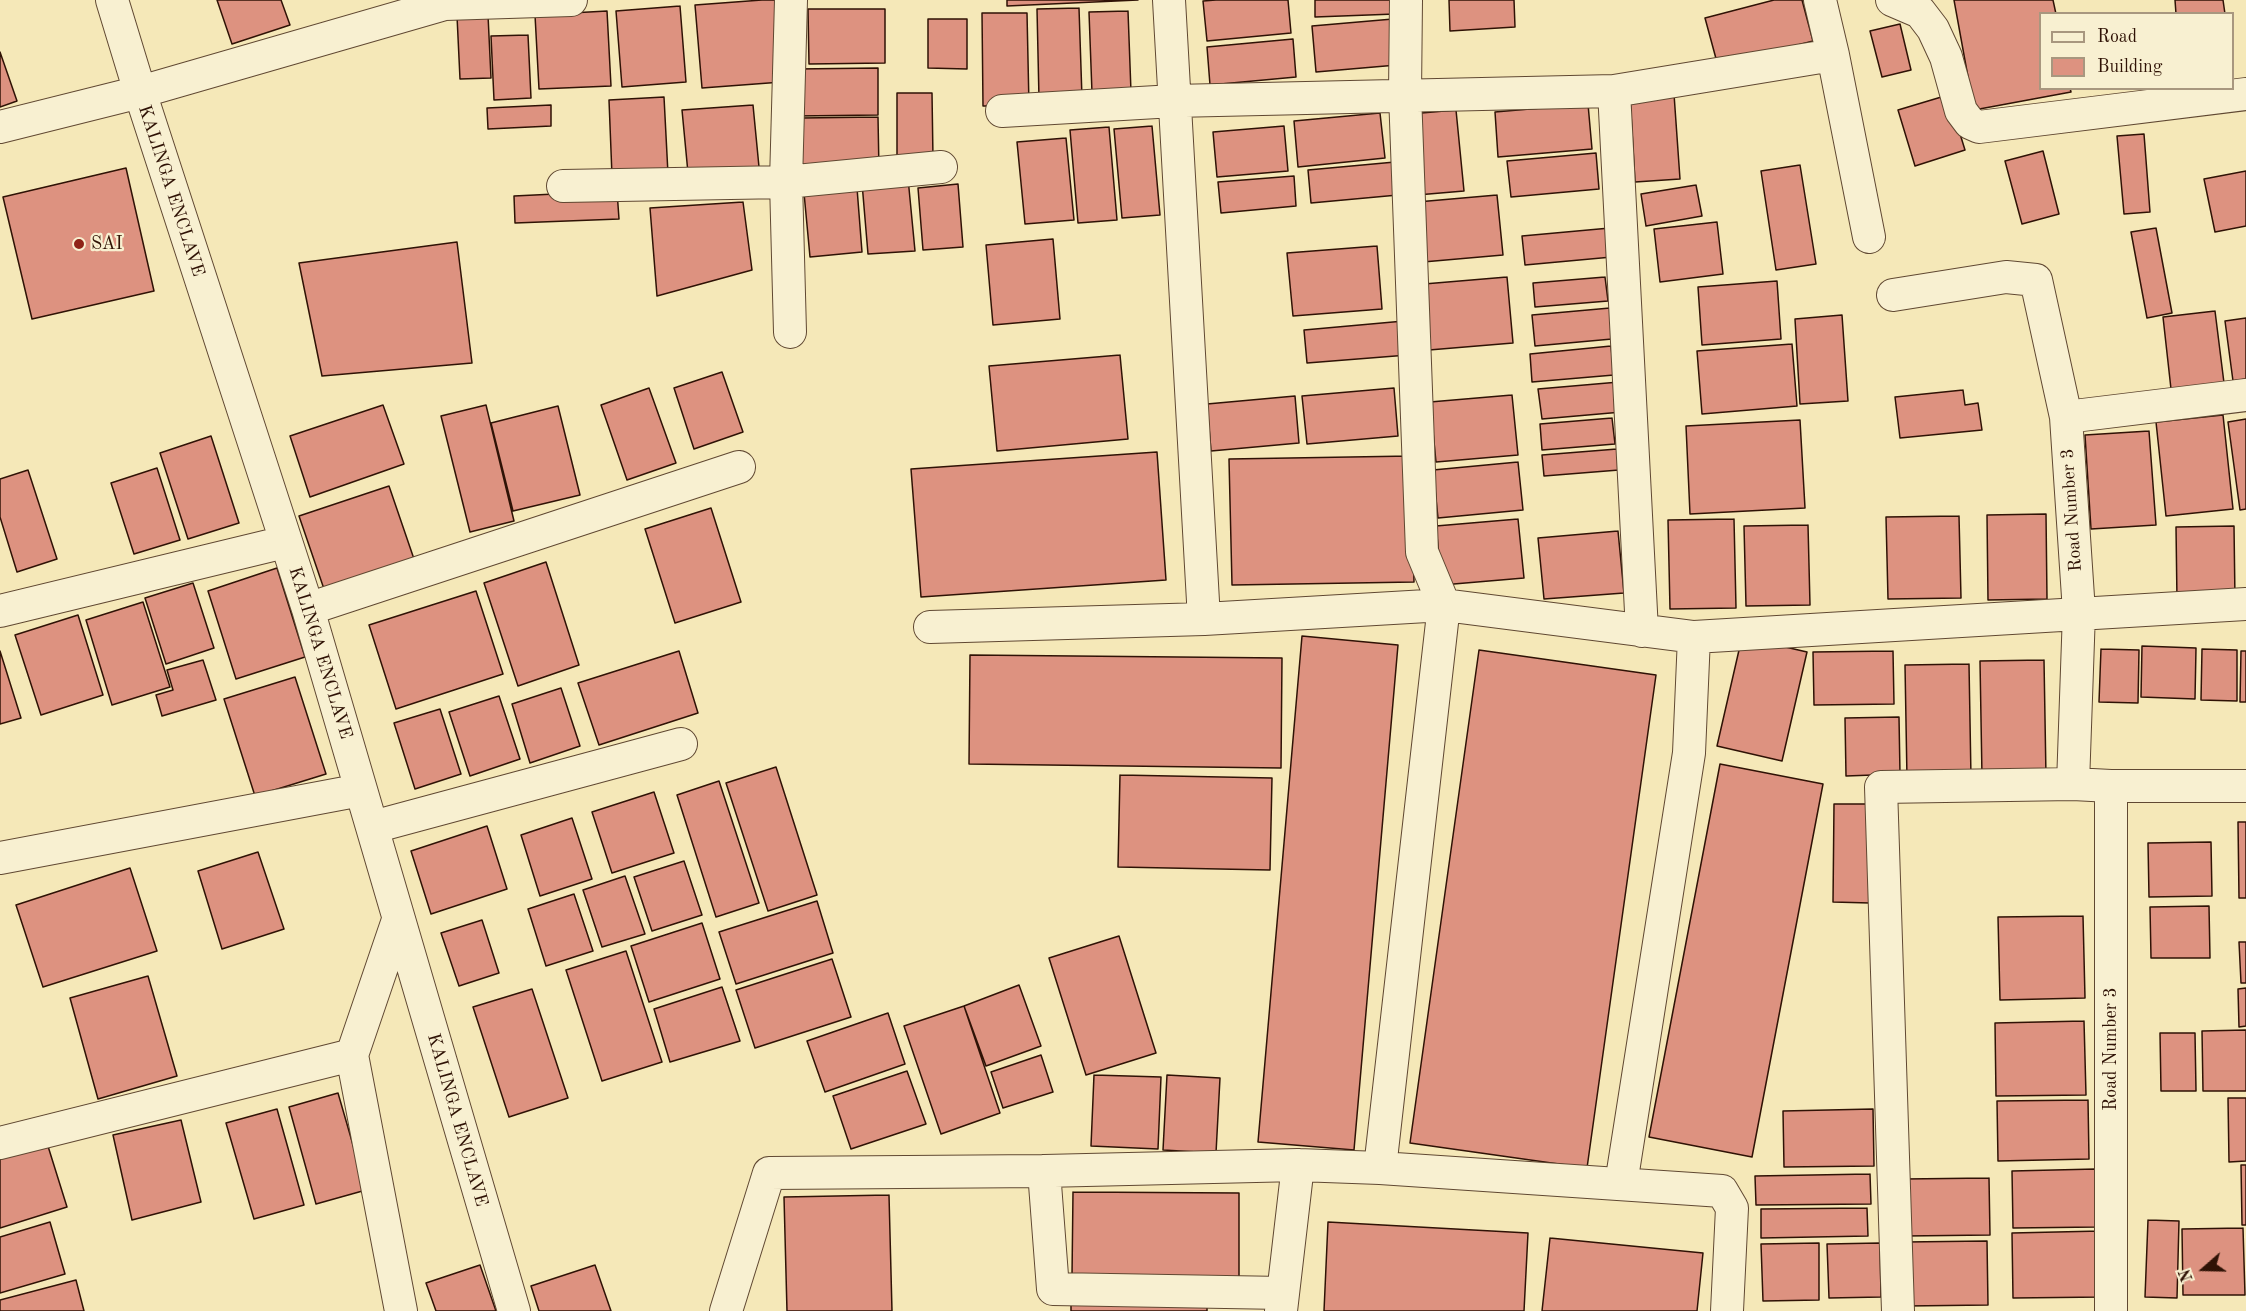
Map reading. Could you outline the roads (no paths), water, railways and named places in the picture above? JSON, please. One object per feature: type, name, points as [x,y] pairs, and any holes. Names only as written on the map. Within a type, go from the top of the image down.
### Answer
[{"type":"street","name":"KALINGA ENCLAVE","points":[[112,0],[308,609],[514,1311]]},
{"type":"street","points":[[0,127],[140,92],[445,4],[571,0]]},
{"type":"street","points":[[790,0],[786,182],[790,332]]},
{"type":"street","points":[[1169,0],[1204,619]]},
{"type":"street","points":[[1380,1168],[1444,606],[1422,552],[1405,94],[1406,0]]},
{"type":"street","points":[[1820,0],[1869,237]]},
{"type":"street","points":[[1892,0],[1920,12],[1933,28],[1946,57],[1960,111],[1970,123],[1978,127],[2246,94]]},
{"type":"street","points":[[1002,111],[1174,101],[1614,91],[1833,55]]},
{"type":"street","points":[[1614,91],[1642,631]]},
{"type":"street","points":[[563,186],[786,182],[941,167]]},
{"type":"street","name":"Road Number 3","points":[[1893,295],[2006,278],[2036,280],[2066,417],[2079,612],[2073,784]]},
{"type":"street","points":[[2066,417],[2246,395]]},
{"type":"street","points":[[308,609],[739,467]]},
{"type":"street","points":[[0,611],[285,542]]},
{"type":"street","points":[[930,627],[1204,619],[1444,606],[1694,637],[2079,612],[2246,604]]},
{"type":"street","points":[[1622,1184],[1689,753],[1694,637]]},
{"type":"street","points":[[373,827],[681,744]]},
{"type":"street","points":[[1898,1311],[1881,787],[2073,784],[2246,786]]},
{"type":"street","name":"Road Number 3","points":[[2110,1311],[2111,786]]},
{"type":"street","points":[[0,858],[361,790]]},
{"type":"street","points":[[398,920],[352,1055],[401,1311]]},
{"type":"street","points":[[0,1143],[352,1055]]},
{"type":"street","points":[[1044,1172],[1053,1289],[1282,1302],[1298,1165]]},
{"type":"street","points":[[726,1311],[769,1173],[1044,1172],[1298,1165],[1380,1168],[1722,1191],[1732,1208],[1727,1311]]},
{"type":"place","name":"SAI","points":[[79,244]]}]
